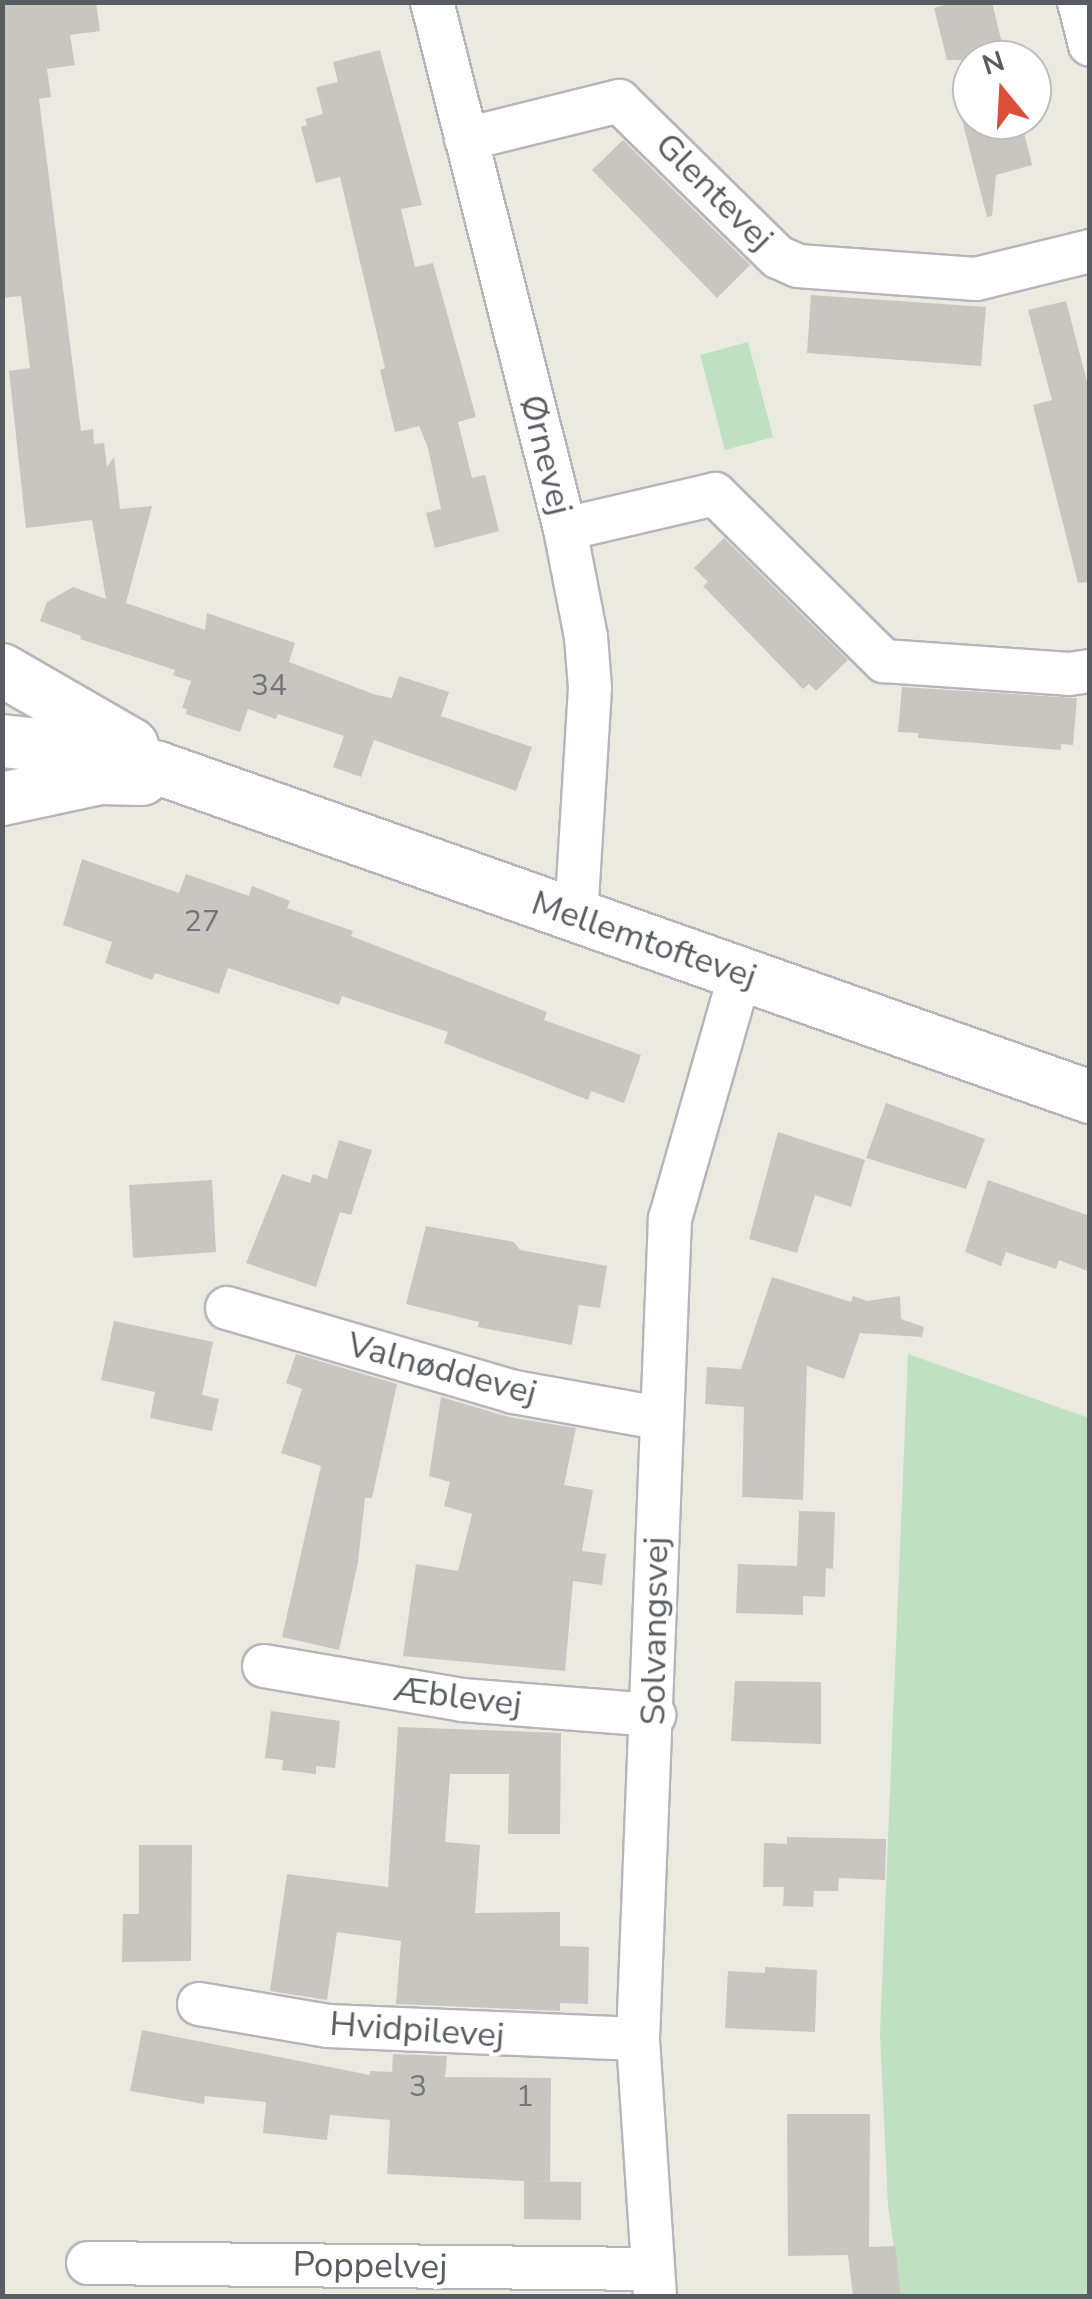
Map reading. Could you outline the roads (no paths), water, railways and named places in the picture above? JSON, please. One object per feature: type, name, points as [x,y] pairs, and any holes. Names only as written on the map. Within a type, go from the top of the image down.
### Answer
[{"type":"street","name":"Ørnevej","points":[[432,2],[564,529],[586,637],[590,688],[576,917]]},
{"type":"street","points":[[1079,2],[1090,45]]},
{"type":"street","name":"Glentevej","points":[[466,140],[620,101],[778,257],[798,266],[976,279],[1090,250]]},
{"type":"street","points":[[564,529],[716,494],[884,661],[1068,674],[1090,671]]},
{"type":"street","name":"Mellemtoftevej","points":[[2,670],[198,782]]},
{"type":"street","name":"Mellemtoftevej","points":[[2,741],[86,750],[198,782],[1090,1097]]},
{"type":"street","name":"Mellemtoftevej","points":[[2,798],[100,778],[198,782]]},
{"type":"street","name":"Solvangsvej","points":[[654,2283],[638,2039],[654,1715],[659,1418],[670,1219],[740,974]]},
{"type":"street","name":"Valnøddevej","points":[[227,1308],[514,1392],[659,1418]]},
{"type":"street","name":"Æblevej","points":[[264,1666],[462,1700],[654,1715]]},
{"type":"street","name":"Hvidpilevej","points":[[199,2004],[328,2026],[638,2039]]},
{"type":"street","name":"Poppelvej","points":[[88,2263],[654,2283]]}]
